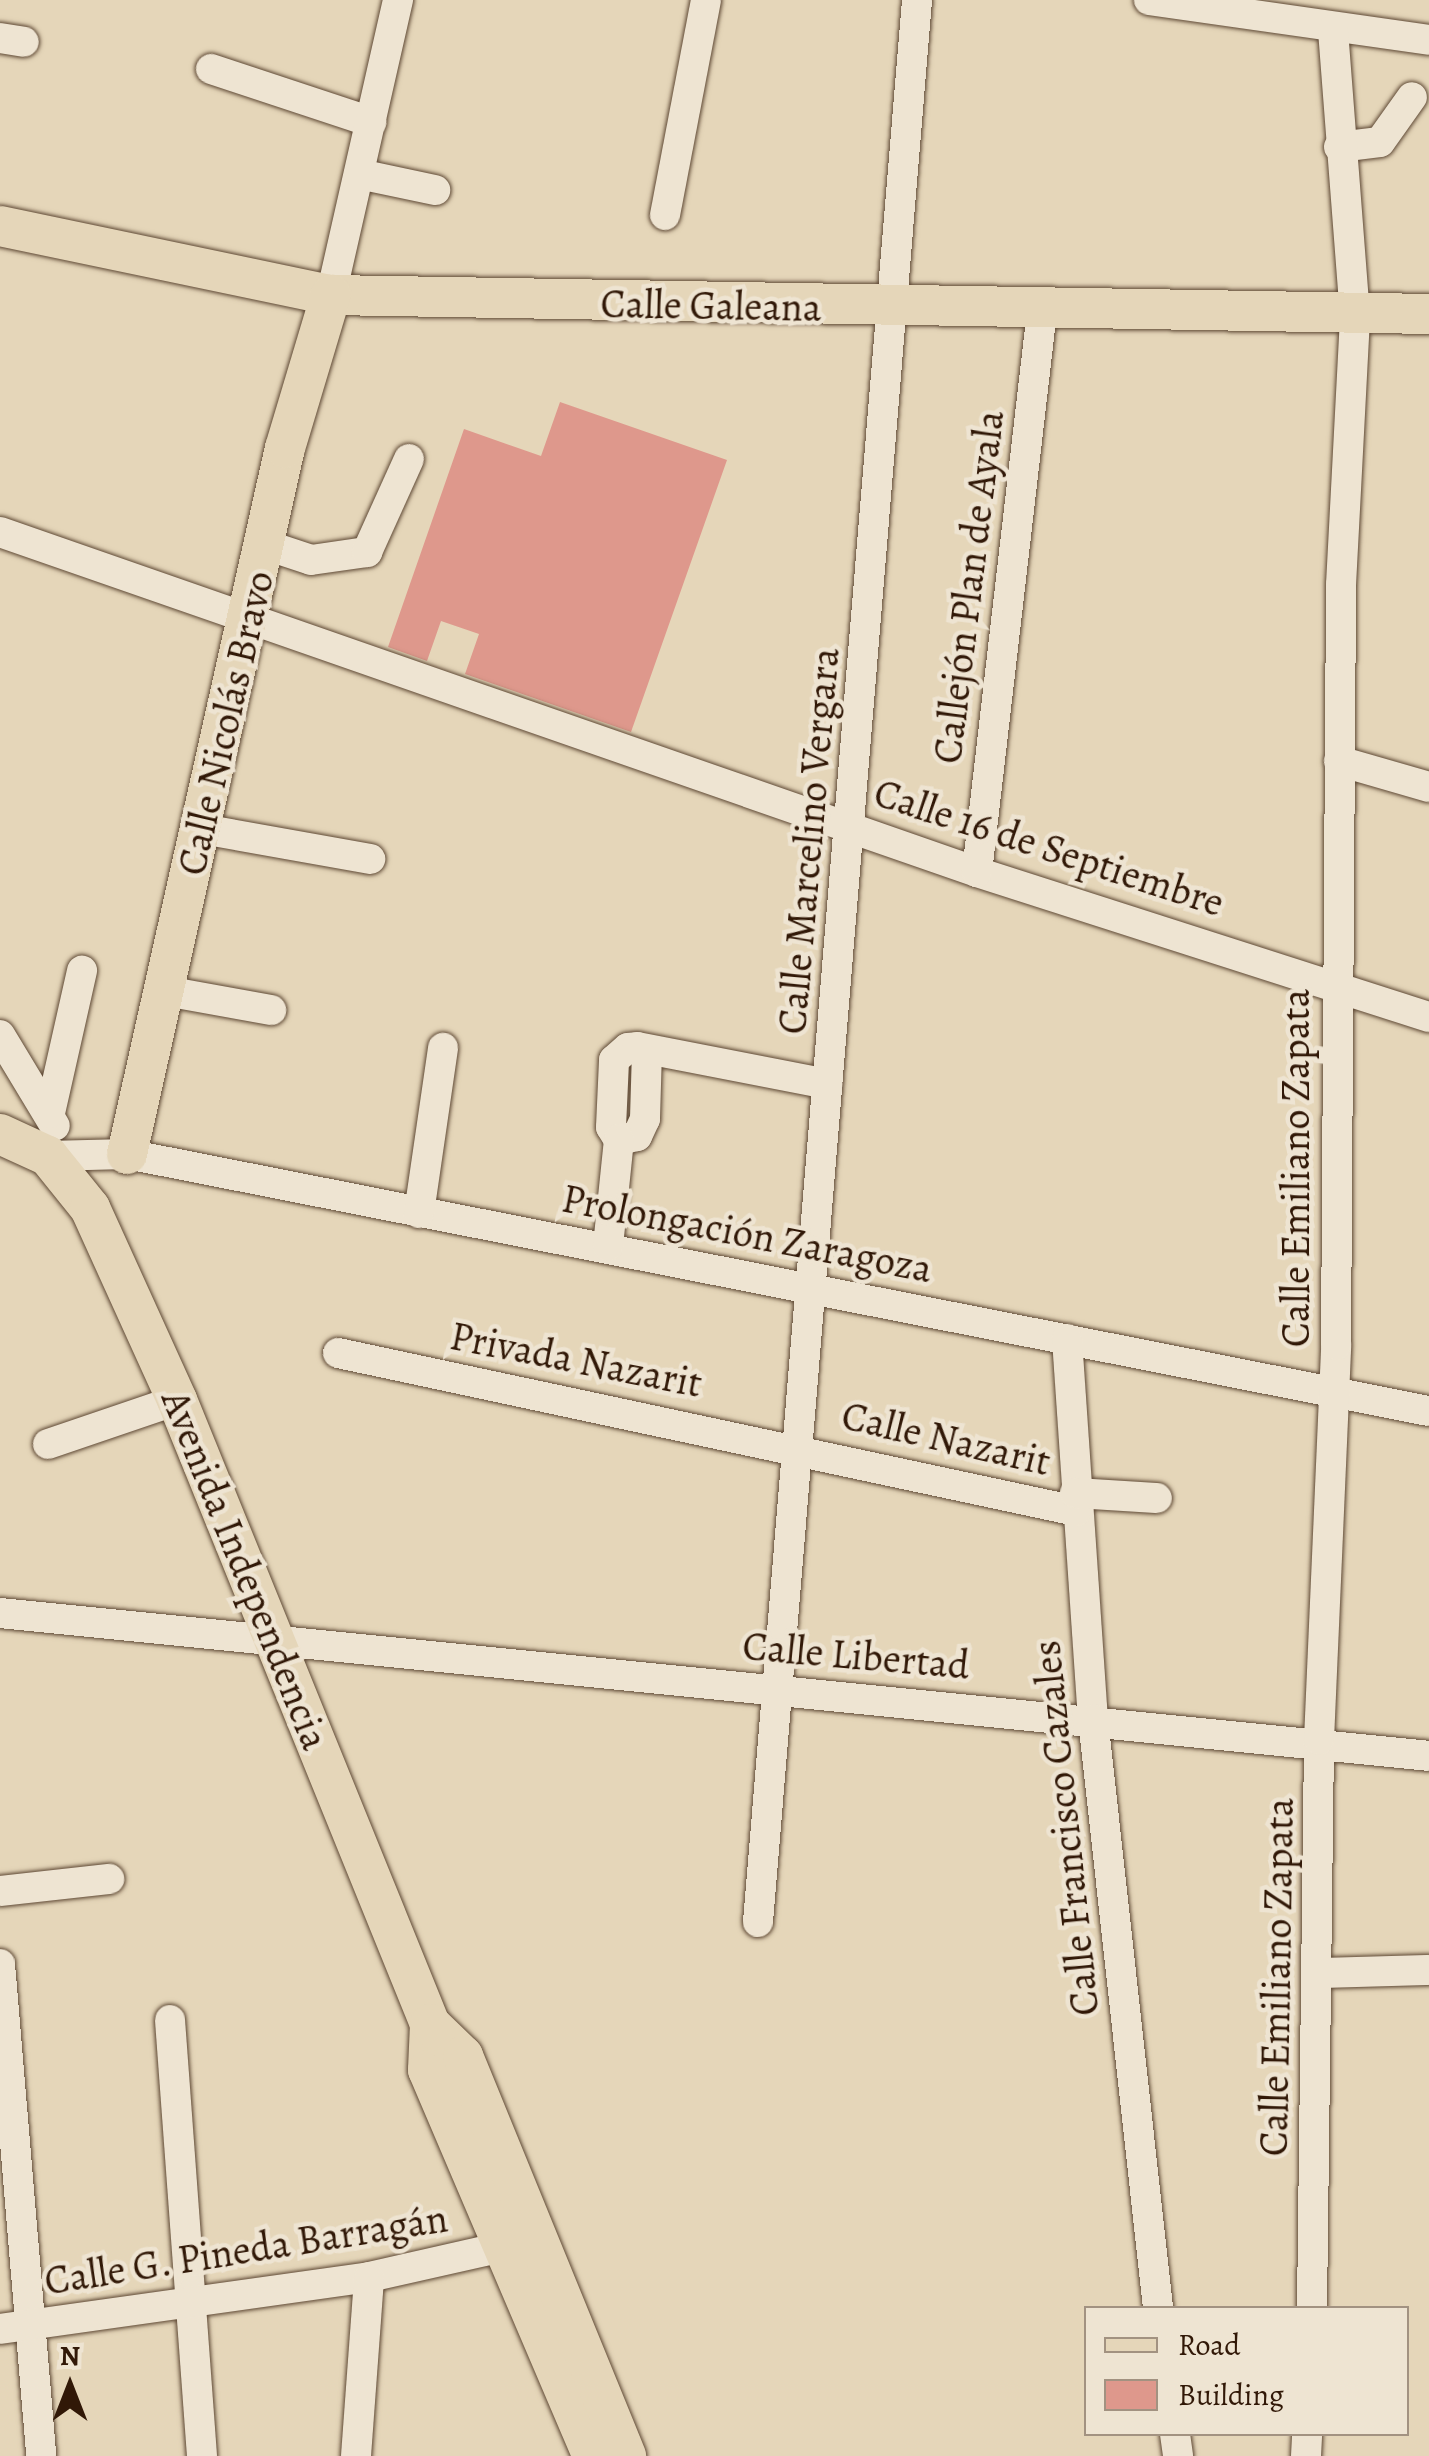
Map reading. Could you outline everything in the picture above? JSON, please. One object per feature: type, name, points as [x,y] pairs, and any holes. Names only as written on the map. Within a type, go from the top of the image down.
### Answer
[{"type":"main road","name":"Calle Galeana","points":[[0,226],[331,294],[898,310],[1429,314]]},
{"type":"main road","name":"Calle Nicolás Bravo","points":[[127,1154],[246,618],[331,294]]},
{"type":"main road","name":"Avenida Independencia","points":[[37,1140],[90,1208],[177,1400],[430,2024],[428,2070],[520,2244],[594,2433],[626,2456]]},
{"type":"street","points":[[331,294],[398,0]]},
{"type":"street","points":[[664,214],[706,0]]},
{"type":"street","name":"Calle Marcelino Vergara","points":[[758,1922],[772,1688],[815,1285],[827,1084],[854,826],[898,310],[918,0]]},
{"type":"street","points":[[1149,0],[1323,19],[1429,40]]},
{"type":"street","name":"Calle Emiliano Zapata","points":[[1312,2306],[1319,1740],[1332,1394],[1340,761],[1355,316],[1323,19]]},
{"type":"street","points":[[211,68],[370,122]]},
{"type":"street","points":[[1339,148],[1380,142],[1412,98]]},
{"type":"street","points":[[359,174],[434,190]]},
{"type":"street","name":"Callejón Plan de Ayala","points":[[977,872],[1042,311]]},
{"type":"street","points":[[266,545],[311,560],[367,552],[409,459]]},
{"type":"street","name":"Calle 16 de Septiembre","points":[[0,532],[854,826],[977,872],[1337,982],[1429,1017]]},
{"type":"street","points":[[1340,761],[1429,787]]},
{"type":"street","points":[[202,829],[370,859]]},
{"type":"street","points":[[37,1140],[82,971]]},
{"type":"street","points":[[165,991],[271,1010]]},
{"type":"street","name":"Avenida Independencia","points":[[0,1035],[37,1140]]},
{"type":"street","points":[[419,1214],[443,1048]]},
{"type":"street","points":[[608,1246],[624,1140],[644,1120],[642,1049],[827,1084]]},
{"type":"street","name":"Prolongación Zaragoza","points":[[37,1140],[815,1285],[1429,1411]]},
{"type":"street","name":"Calle Francisco Cazales","points":[[1067,1339],[1093,1719],[1158,2306]]},
{"type":"street","name":"Privada Nazarit","points":[[338,1353],[798,1445]]},
{"type":"street","points":[[48,1444],[177,1400]]},
{"type":"street","name":"Calle Nazarit","points":[[798,1445],[1076,1502],[1156,1498]]},
{"type":"street","name":"Calle Libertad","points":[[0,1613],[274,1646],[1319,1740],[1429,1756]]},
{"type":"street","points":[[0,1891],[108,1880]]},
{"type":"street","points":[[0,1964],[15,2326],[41,2456]]},
{"type":"street","points":[[1319,1973],[1429,1970]]},
{"type":"street","points":[[170,2020],[202,2456]]},
{"type":"street","name":"Calle G. Pineda Barragán","points":[[15,2326],[369,2277],[520,2244]]},
{"type":"street","points":[[356,2456],[369,2277]]},
{"type":"building","points":[[560,402],[727,460],[631,732],[465,674],[479,634],[441,621],[427,661],[388,647],[464,429],[541,456]]}]
